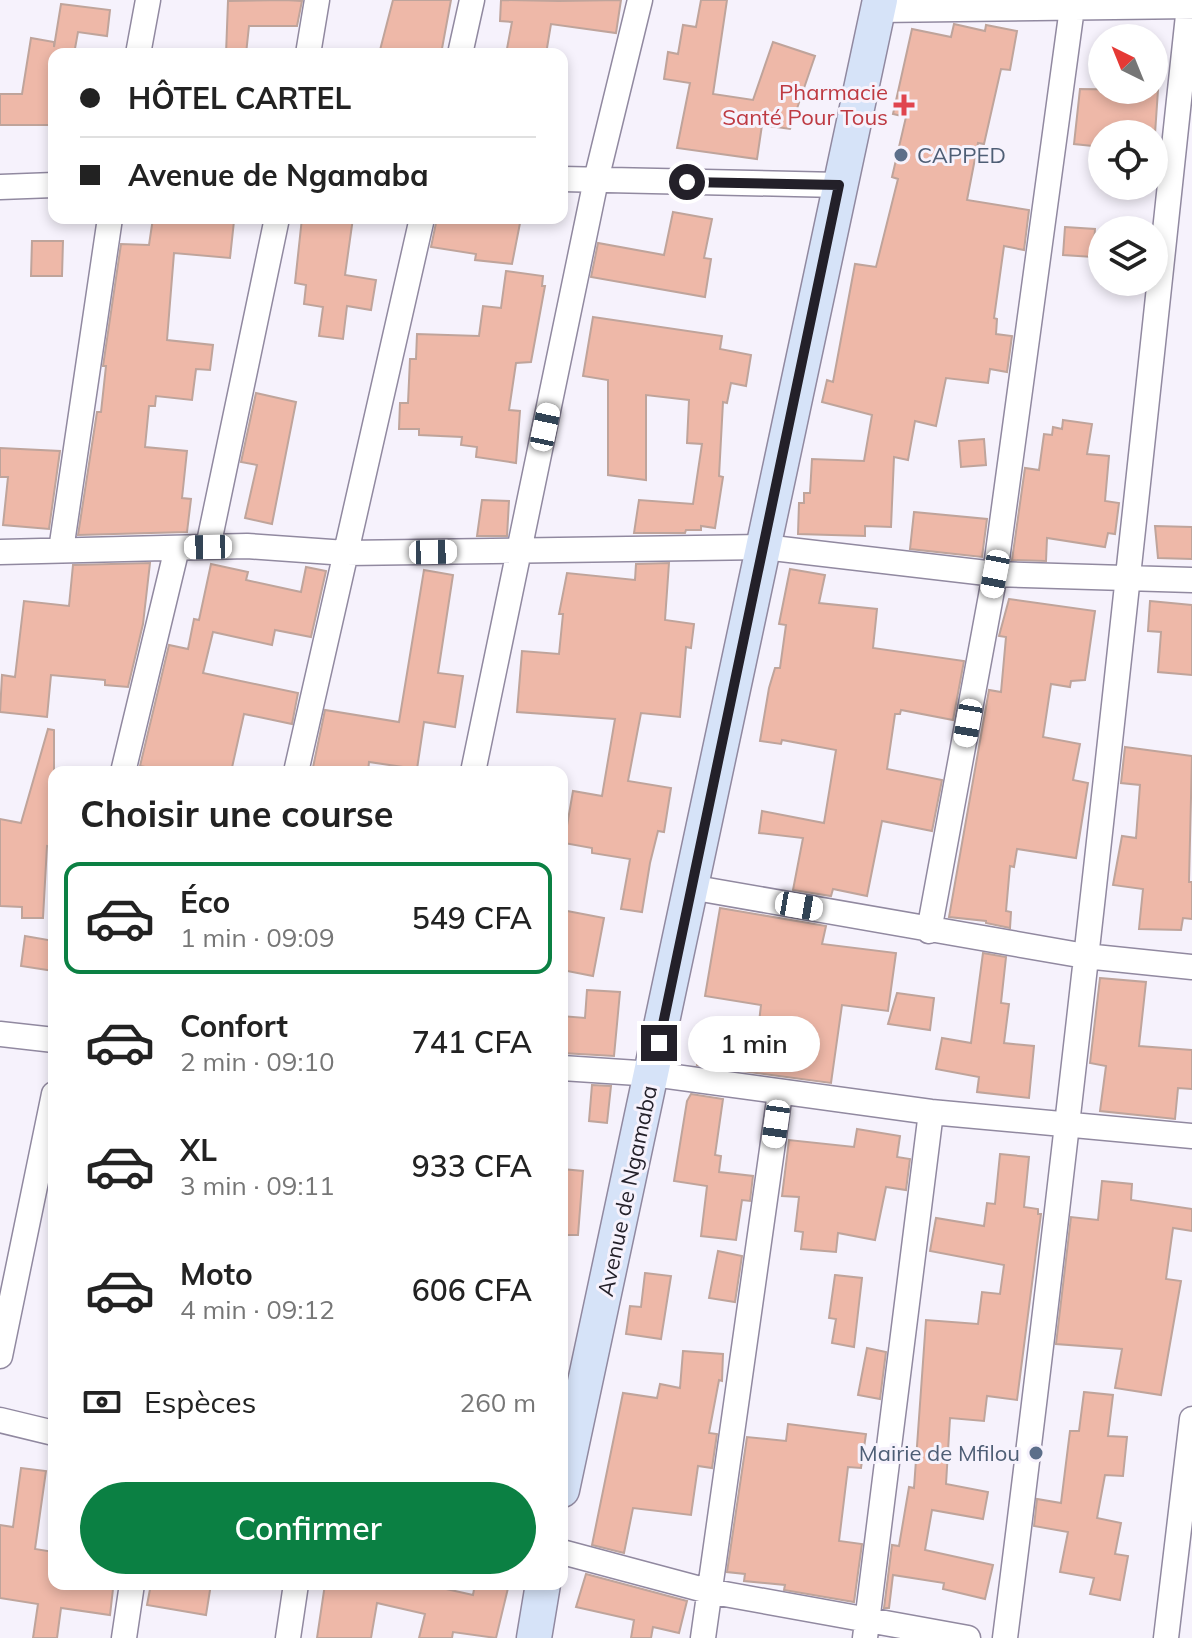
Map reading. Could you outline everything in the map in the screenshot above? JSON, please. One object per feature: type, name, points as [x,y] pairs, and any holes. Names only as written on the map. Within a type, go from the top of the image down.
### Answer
[{"type":"street","points":[[139,48],[148,0]]},
{"type":"street","points":[[309,48],[317,0]]},
{"type":"street","points":[[461,48],[472,0]]},
{"type":"street","points":[[474,766],[596,180],[640,0]]},
{"type":"street","points":[[879,5],[1190,6],[1064,1126],[1053,1258],[1005,1638]]},
{"type":"street","name":"Avenue de Ngamaba","points":[[568,1463],[879,5]]},
{"type":"street","points":[[929,931],[995,574],[1072,8]]},
{"type":"street","points":[[568,179],[839,185]]},
{"type":"street","points":[[0,187],[48,185]]},
{"type":"street","points":[[61,550],[109,224]]},
{"type":"street","points":[[208,547],[276,224]]},
{"type":"street","points":[[297,766],[421,224]]},
{"type":"street","points":[[0,552],[208,547],[346,553],[764,547],[995,574],[1192,580]]},
{"type":"street","points":[[124,766],[177,548]]},
{"type":"street","points":[[690,887],[1085,956],[1192,967]]},
{"type":"street","points":[[0,1034],[48,1039]]},
{"type":"street","points":[[568,1068],[653,1074],[931,1112],[1192,1136]]},
{"type":"street","points":[[703,1638],[780,1093]]},
{"type":"street","points":[[866,1628],[931,1112]]},
{"type":"street","points":[[0,1356],[48,1123]]},
{"type":"street","points":[[1166,1638],[1192,1419]]},
{"type":"street","points":[[0,1420],[48,1432]]},
{"type":"street","points":[[568,1554],[866,1628],[968,1638]]},
{"type":"street","points":[[124,1638],[131,1590]]},
{"type":"street","points":[[288,1638],[295,1590]]},
{"type":"street","points":[[534,1638],[542,1590]]},
{"type":"building","points":[[393,0],[451,0],[442,48],[381,48]]},
{"type":"building","points":[[501,0],[621,0],[616,33],[551,24],[547,48],[507,48],[512,22],[500,21]]},
{"type":"building","points":[[701,0],[727,0],[713,94],[753,100],[773,42],[815,56],[790,129],[762,125],[757,159],[677,148],[690,83],[664,79],[668,52],[678,54],[683,25],[696,27]]},
{"type":"building","points":[[228,1],[302,1],[297,26],[249,26],[247,48],[226,48]]},
{"type":"building","points":[[61,4],[110,10],[107,36],[78,32],[75,48],[48,48],[48,125],[0,125],[0,94],[22,94],[31,38],[54,42],[54,47]]},
{"type":"building","points":[[954,24],[985,31],[986,25],[1017,31],[1010,70],[1001,69],[984,144],[978,143],[967,200],[1029,210],[1024,250],[1004,246],[994,318],[997,319],[996,334],[1012,336],[1007,372],[990,369],[988,383],[946,378],[936,426],[915,421],[908,460],[894,457],[891,527],[865,526],[865,536],[798,534],[799,503],[804,503],[804,493],[810,493],[812,459],[864,461],[872,415],[822,402],[827,380],[833,382],[855,264],[876,267],[898,179],[892,177],[906,117],[893,114],[912,29],[951,37]]},
{"type":"building","points":[[1080,89],[1088,89],[1088,104],[1157,104],[1156,120],[1088,120],[1088,146],[1074,144]]},
{"type":"building","points":[[673,212],[712,219],[704,258],[711,259],[705,297],[591,277],[598,243],[664,255]]},
{"type":"building","points":[[152,224],[234,224],[230,258],[174,253],[167,340],[213,345],[210,370],[196,369],[192,400],[156,396],[155,406],[149,406],[145,447],[187,451],[182,498],[191,499],[187,532],[78,535],[97,412],[101,412],[106,366],[103,366],[121,244],[149,245]]},
{"type":"building","points":[[301,224],[352,224],[345,275],[376,280],[371,310],[347,306],[343,339],[319,336],[323,307],[304,304],[306,285],[295,283]]},
{"type":"building","points":[[436,224],[520,224],[512,264],[475,260],[476,254],[431,247]]},
{"type":"building","points":[[1065,227],[1088,229],[1088,257],[1063,255]]},
{"type":"building","points":[[32,241],[63,241],[62,276],[31,276]]},
{"type":"building","points":[[506,271],[543,276],[542,286],[545,286],[531,362],[516,363],[509,410],[520,411],[516,463],[476,457],[477,447],[461,445],[462,437],[419,435],[419,429],[399,429],[400,403],[408,403],[410,359],[416,359],[417,334],[479,336],[483,306],[501,308]]},
{"type":"building","points":[[593,317],[722,336],[720,349],[751,355],[746,386],[731,383],[727,403],[723,402],[719,476],[723,477],[715,528],[701,526],[701,530],[686,530],[685,533],[634,533],[639,500],[693,504],[702,444],[687,443],[689,400],[646,395],[646,480],[608,475],[608,380],[583,376]]},
{"type":"building","points":[[256,393],[296,402],[272,524],[245,518],[257,465],[241,462]]},
{"type":"building","points":[[1063,420],[1092,424],[1087,454],[1109,456],[1105,501],[1119,503],[1115,534],[1108,533],[1105,547],[1047,538],[1046,561],[1012,560],[1025,468],[1039,470],[1044,434],[1052,435],[1053,427],[1062,429]]},
{"type":"building","points":[[984,439],[986,465],[961,467],[959,441]]},
{"type":"building","points":[[0,448],[60,451],[49,529],[3,525],[8,477],[0,477]]},
{"type":"building","points":[[482,500],[509,501],[507,536],[477,536]]},
{"type":"building","points":[[914,512],[987,519],[982,557],[910,549]]},
{"type":"building","points":[[1155,526],[1192,527],[1192,559],[1158,558]]},
{"type":"building","points":[[150,563],[143,624],[128,687],[105,685],[105,680],[51,675],[47,717],[0,712],[2,675],[15,677],[24,601],[69,606],[73,565]]},
{"type":"building","points":[[669,563],[665,620],[694,624],[691,648],[686,647],[680,717],[641,713],[628,781],[671,788],[664,832],[658,831],[650,863],[642,912],[621,909],[630,859],[592,853],[592,848],[568,844],[573,791],[602,796],[615,719],[517,712],[522,651],[559,654],[563,614],[559,614],[567,573],[635,580],[636,564]]},
{"type":"building","points":[[211,564],[248,572],[246,580],[301,592],[306,567],[326,571],[311,637],[275,630],[272,645],[213,632],[203,673],[298,693],[292,724],[244,714],[232,766],[140,766],[169,645],[188,649],[194,619],[199,620]]},
{"type":"building","points":[[790,569],[825,575],[819,603],[877,609],[873,648],[964,661],[953,720],[901,710],[900,714],[895,714],[887,769],[942,780],[932,831],[882,821],[867,896],[833,889],[831,896],[793,890],[803,838],[759,833],[762,811],[824,823],[836,750],[782,740],[781,744],[760,741],[769,688],[775,668],[780,668],[786,625],[779,624]]},
{"type":"building","points":[[424,570],[453,575],[438,673],[463,676],[455,727],[424,722],[417,766],[369,762],[369,766],[313,766],[325,710],[399,722]]},
{"type":"building","points":[[1009,599],[1095,611],[1085,680],[1071,681],[1070,687],[1051,684],[1043,737],[1080,744],[1073,780],[1088,783],[1076,858],[1017,849],[1014,867],[1010,866],[1006,911],[1011,912],[1010,928],[986,921],[949,917],[989,690],[1001,692],[1006,637],[999,636]]},
{"type":"building","points":[[1150,601],[1192,605],[1192,675],[1158,672],[1161,632],[1148,631]]},
{"type":"building","points":[[48,729],[54,730],[54,766],[48,766],[48,846],[43,918],[22,918],[22,907],[0,906],[0,819],[21,823]]},
{"type":"building","points":[[1125,747],[1192,756],[1189,882],[1192,882],[1192,919],[1183,918],[1181,930],[1139,929],[1143,889],[1113,885],[1122,836],[1136,838],[1140,785],[1121,783]]},
{"type":"building","points":[[720,908],[826,926],[822,944],[896,953],[888,1011],[842,1005],[831,1083],[697,1065],[703,1038],[756,1048],[761,1005],[705,996]]},
{"type":"building","points":[[568,911],[604,918],[593,976],[568,971]]},
{"type":"building","points":[[25,936],[48,940],[48,970],[21,966]]},
{"type":"building","points":[[983,953],[1006,957],[1001,1003],[1009,1004],[1004,1043],[1034,1046],[1029,1098],[977,1092],[979,1077],[936,1069],[942,1038],[971,1043]]},
{"type":"building","points":[[1100,978],[1146,982],[1139,1046],[1192,1050],[1192,1089],[1178,1088],[1175,1119],[1100,1111],[1106,1066],[1090,1063]]},
{"type":"building","points":[[587,990],[620,992],[614,1056],[568,1053],[568,1017],[585,1018]]},
{"type":"building","points":[[897,993],[934,998],[930,1030],[888,1024]]},
{"type":"building","points":[[592,1085],[611,1086],[607,1123],[589,1121]]},
{"type":"building","points":[[691,1094],[723,1099],[715,1155],[721,1156],[719,1172],[753,1176],[750,1201],[742,1200],[736,1240],[701,1236],[707,1186],[674,1181],[687,1101]]},
{"type":"building","points":[[857,1129],[900,1136],[897,1157],[910,1159],[906,1190],[886,1187],[875,1240],[838,1233],[836,1252],[801,1249],[803,1232],[795,1231],[799,1197],[782,1196],[789,1140],[854,1147]]},
{"type":"building","points":[[1000,1154],[1029,1157],[1024,1207],[1038,1209],[1038,1214],[1041,1214],[1017,1400],[987,1396],[984,1421],[950,1418],[946,1484],[988,1492],[983,1519],[932,1510],[925,1550],[993,1565],[985,1599],[943,1589],[944,1583],[893,1575],[889,1608],[884,1608],[892,1545],[899,1546],[909,1487],[914,1488],[926,1320],[978,1324],[982,1292],[1000,1294],[1004,1265],[930,1251],[936,1218],[984,1226],[987,1203],[995,1204]]},
{"type":"building","points":[[568,1170],[583,1171],[578,1235],[568,1235]]},
{"type":"building","points":[[1102,1181],[1132,1184],[1131,1200],[1192,1209],[1192,1231],[1173,1228],[1166,1279],[1181,1281],[1161,1395],[1115,1388],[1122,1349],[1056,1344],[1071,1217],[1098,1220]]},
{"type":"building","points":[[718,1251],[742,1256],[735,1302],[709,1298]]},
{"type":"building","points":[[645,1273],[671,1276],[661,1339],[626,1334],[630,1306],[641,1307]]},
{"type":"building","points":[[835,1275],[862,1278],[854,1347],[832,1343],[836,1319],[829,1318]]},
{"type":"building","points":[[867,1348],[886,1352],[880,1399],[858,1395]]},
{"type":"building","points":[[683,1351],[723,1354],[722,1381],[719,1380],[709,1433],[717,1434],[712,1468],[698,1466],[691,1515],[633,1508],[624,1553],[592,1545],[623,1393],[657,1398],[660,1384],[680,1388]]},
{"type":"building","points":[[1084,1392],[1113,1395],[1108,1436],[1127,1437],[1123,1476],[1105,1475],[1097,1518],[1121,1523],[1115,1554],[1128,1556],[1120,1600],[1090,1594],[1094,1578],[1060,1572],[1068,1532],[1034,1526],[1037,1499],[1061,1503],[1070,1431],[1079,1431]]},
{"type":"building","points":[[788,1424],[866,1434],[861,1468],[848,1467],[839,1541],[862,1544],[854,1602],[784,1590],[785,1585],[744,1581],[745,1574],[727,1572],[747,1437],[786,1441]]},
{"type":"building","points":[[21,1468],[46,1471],[35,1549],[48,1551],[48,1590],[113,1590],[110,1615],[61,1608],[57,1638],[33,1638],[38,1604],[0,1598],[0,1525],[13,1527]]},
{"type":"building","points":[[586,1574],[687,1601],[679,1633],[653,1627],[651,1638],[631,1638],[634,1620],[576,1607]]},
{"type":"building","points":[[150,1590],[210,1590],[206,1615],[147,1605]]},
{"type":"building","points":[[324,1590],[451,1590],[473,1595],[474,1590],[508,1590],[496,1638],[453,1632],[452,1638],[419,1638],[425,1614],[377,1603],[371,1638],[317,1638]]},
{"type":"place","name":"Pharmacie Santé Pour Tous","points":[[904,105]]},
{"type":"place","name":"CAPPED","points":[[901,155]]},
{"type":"place","name":"Mairie de Mfilou","points":[[1036,1453]]},
{"type":"route","points":[[659,1043],[839,185],[687,182]]}]
